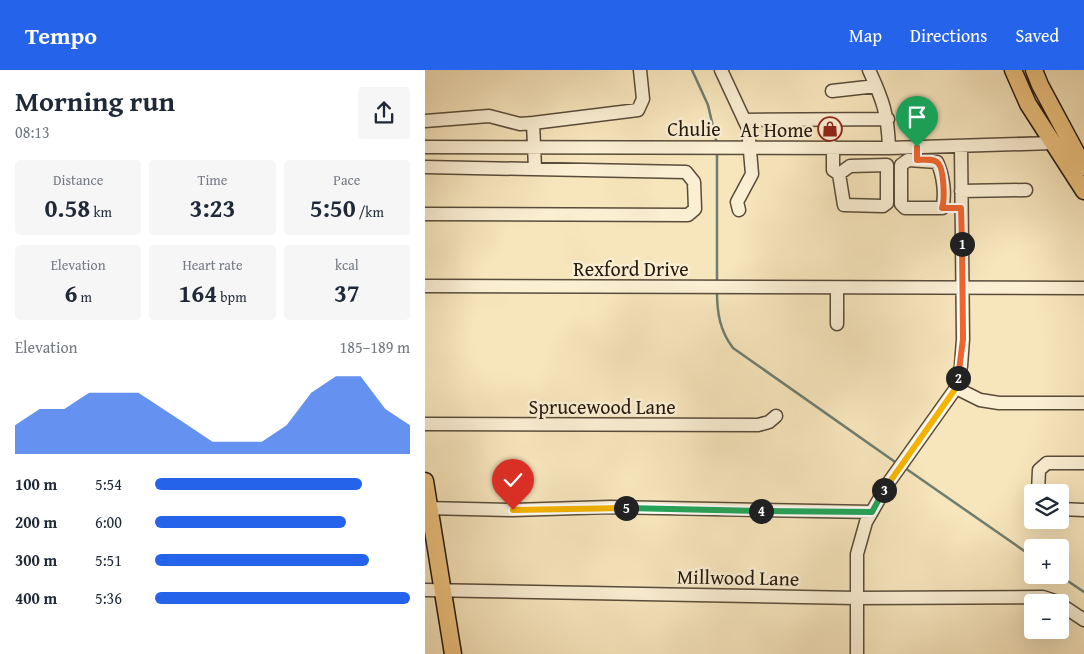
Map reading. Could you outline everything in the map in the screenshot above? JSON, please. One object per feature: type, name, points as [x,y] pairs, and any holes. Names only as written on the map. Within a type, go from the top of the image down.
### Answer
[{"type":"main road","points":[[1013,70],[1028,104],[1084,191]]},
{"type":"main road","points":[[1034,70],[1084,167]]},
{"type":"main road","points":[[425,481],[427,508],[453,654]]},
{"type":"street","points":[[425,121],[489,116],[520,124],[637,110],[643,99],[640,70]]},
{"type":"street","points":[[721,70],[748,128],[744,147],[751,174],[737,202],[739,210]]},
{"type":"street","points":[[869,70],[884,103],[888,118],[889,148]]},
{"type":"street","points":[[833,91],[877,86]]},
{"type":"street","points":[[744,120],[888,118]]},
{"type":"street","points":[[533,123],[535,168]]},
{"type":"street","name":"Chulie","points":[[425,146],[833,147],[889,148],[917,154],[961,147],[1053,143]]},
{"type":"street","points":[[456,146],[456,166]]},
{"type":"street","points":[[606,146],[606,170]]},
{"type":"street","points":[[833,147],[833,170],[839,174],[844,205],[883,206],[887,203],[887,165],[850,166],[839,174]]},
{"type":"street","points":[[857,654],[857,554],[866,522],[889,482],[956,388],[961,366],[963,339],[961,147]]},
{"type":"street","points":[[942,208],[944,201],[941,169],[937,162],[917,154],[901,165],[901,204],[905,208],[942,208],[961,208]]},
{"type":"street","points":[[425,166],[686,172],[694,182],[695,210],[688,214],[425,214]]},
{"type":"street","points":[[961,191],[1026,190]]},
{"type":"street","name":"Rexford Drive","points":[[425,286],[1084,288]]},
{"type":"street","points":[[837,288],[837,324]]},
{"type":"street","points":[[956,388],[981,400],[999,403],[1084,403]]},
{"type":"street","name":"Sprucewood Lane","points":[[425,424],[758,425],[769,422],[776,416]]},
{"type":"street","points":[[1038,484],[1039,470],[1047,463],[1084,462]]},
{"type":"street","points":[[427,508],[513,510],[610,507],[872,512]]},
{"type":"street","points":[[1069,509],[1084,510]]},
{"type":"street","name":"Millwood Lane","points":[[425,590],[1024,601]]},
{"type":"street","points":[[1069,610],[1084,620]]},
{"type":"waterway","points":[[692,70],[708,105],[717,144]]},
{"type":"waterway","points":[[717,152],[717,284]]},
{"type":"waterway","points":[[717,292],[720,322],[733,348],[898,464]]},
{"type":"waterway","points":[[905,468],[1024,551]]},
{"type":"waterway","points":[[1069,582],[1084,592]]},
{"type":"place","name":"At Home","points":[[830,129]]},
{"type":"route","points":[[513,510],[610,507],[872,512],[889,482],[956,388],[961,366],[963,339],[961,208],[942,208],[944,201],[941,169],[937,162],[933,160],[917,160],[917,147]]}]
